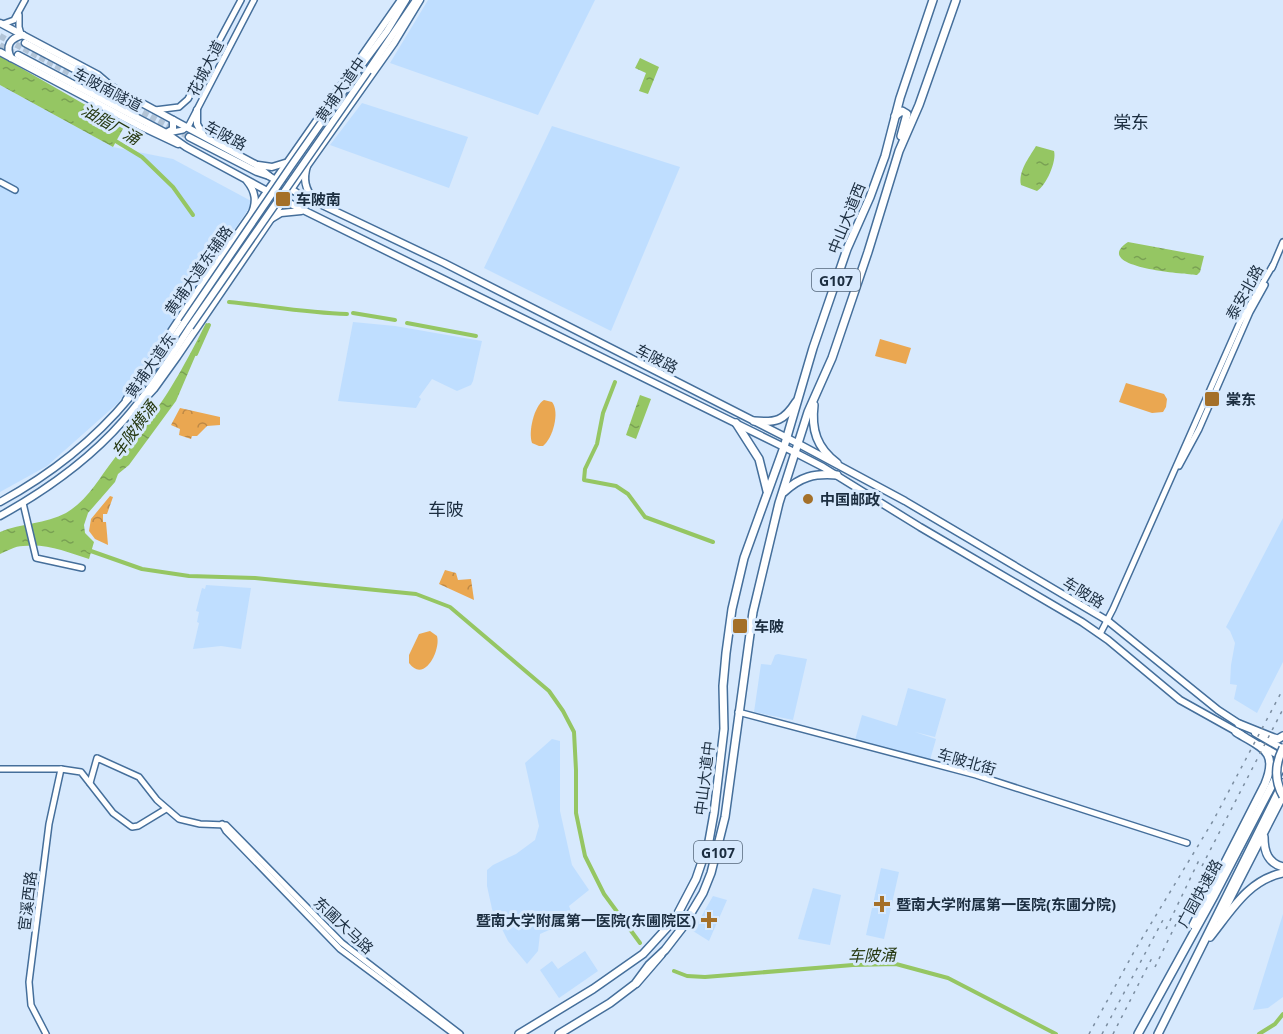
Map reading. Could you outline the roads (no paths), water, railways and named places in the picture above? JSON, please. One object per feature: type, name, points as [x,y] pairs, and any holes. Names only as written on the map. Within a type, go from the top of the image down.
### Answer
[{"type":"highway","name":"中山大道西","points":[[784,447],[845,255],[888,147],[895,116],[933,0]]},
{"type":"highway","name":"中山大道西","points":[[797,442],[832,358],[899,151],[919,105],[956,0]]},
{"type":"highway","points":[[895,116],[902,111],[908,116],[899,151]]},
{"type":"highway","points":[[817,391],[813,409],[816,437],[823,451],[837,463]]},
{"type":"highway","points":[[754,421],[773,422],[781,419],[792,408],[802,392]]},
{"type":"highway","points":[[793,420],[798,425],[804,424]]},
{"type":"highway","points":[[736,423],[759,459],[767,494]]},
{"type":"highway","name":"中山大道中","points":[[559,1034],[631,988],[665,950],[698,902],[717,857],[725,817],[753,612],[797,442]]},
{"type":"highway","name":"中山大道中","points":[[519,1034],[593,989],[643,954],[670,925],[692,889],[706,849],[714,813],[724,729],[723,681],[732,609],[744,558],[784,447]]},
{"type":"highway","points":[[777,466],[785,466],[788,473]]},
{"type":"highway","points":[[782,494],[804,477],[822,474],[837,475]]},
{"type":"highway","points":[[1239,724],[1274,738],[1283,737]]},
{"type":"highway","points":[[1236,732],[1266,752],[1270,759],[1270,770]]},
{"type":"highway","points":[[1168,979],[1197,916],[1265,784],[1283,737]]},
{"type":"highway","points":[[1279,749],[1276,771],[1283,796],[1267,819],[1264,835],[1266,854],[1273,863],[1283,867]]},
{"type":"highway","name":"广园快速路","points":[[1138,1034],[1283,764]]},
{"type":"highway","name":"广园快速路","points":[[1158,1034],[1283,783]]},
{"type":"highway","points":[[1201,948],[1226,908],[1264,835]]},
{"type":"highway","points":[[1201,948],[1250,889],[1262,880],[1283,873]]},
{"type":"main road","name":"黄埔大道东辅路","points":[[123,406],[250,217],[272,178],[297,148],[401,0]]},
{"type":"main road","name":"黄埔大道中","points":[[276,188],[387,31],[406,0]]},
{"type":"main road","name":"黄埔大道东辅路","points":[[132,411],[164,376],[264,228],[394,43],[418,0]]},
{"type":"main road","name":"黄埔大道中","points":[[283,192],[418,0]]},
{"type":"main road","points":[[1,24],[23,37]]},
{"type":"main road","name":"车陂路","points":[[23,37],[93,79],[255,164],[291,190],[444,263],[797,442],[928,514],[1108,621],[1218,710],[1279,749],[1283,758]]},
{"type":"main road","points":[[11,58],[8,51],[10,42],[15,38],[23,37]]},
{"type":"main road","name":"车陂路","points":[[0,52],[305,211],[837,475],[1100,634],[1180,700],[1236,732],[1279,749]]},
{"type":"main road","name":"车陂南隧道","points":[[18,55],[166,133],[186,147]]},
{"type":"main road","points":[[197,110],[198,127],[205,138]]},
{"type":"main road","points":[[166,133],[173,129],[173,120]]},
{"type":"main road","points":[[316,120],[320,130],[332,132]]},
{"type":"main road","points":[[189,137],[272,178]]},
{"type":"main road","points":[[297,148],[302,158],[312,159]]},
{"type":"main road","points":[[255,164],[272,167],[280,166],[288,160]]},
{"type":"main road","points":[[307,166],[306,186],[318,203],[313,208],[314,215]]},
{"type":"main road","points":[[243,177],[255,194],[255,205],[250,217],[263,222],[264,228]]},
{"type":"main road","name":"黄埔大道东","points":[[0,516],[35,495],[80,462],[132,411],[276,188]]},
{"type":"main road","name":"黄埔大道东","points":[[0,502],[28,486],[72,453],[123,406],[187,325],[283,192]]},
{"type":"main road","points":[[271,219],[287,212],[305,211]]},
{"type":"main road","points":[[237,235],[248,238],[252,247]]},
{"type":"main road","points":[[596,355],[603,351],[602,344]]},
{"type":"main road","points":[[619,366],[617,358],[625,355]]},
{"type":"main road","points":[[72,453],[72,461],[80,462]]},
{"type":"main road","points":[[28,486],[36,488],[35,495]]},
{"type":"main road","points":[[920,527],[929,524],[928,514]]},
{"type":"main road","points":[[950,545],[949,535],[959,533]]},
{"type":"street","points":[[1,24],[11,22],[25,0]]},
{"type":"street","name":"花城大道","points":[[154,110],[179,107],[188,99],[241,0]]},
{"type":"street","name":"花城大道","points":[[187,128],[254,0]]},
{"type":"street","points":[[20,10],[19,23],[23,37]]},
{"type":"street","points":[[166,133],[187,128]]},
{"type":"street","points":[[0,182],[15,190]]},
{"type":"street","name":"泰安北路","points":[[1100,634],[1108,621],[1240,322],[1273,265],[1283,242]]},
{"type":"street","points":[[23,503],[36,558],[82,568]]},
{"type":"street","name":"车陂北街","points":[[738,712],[976,775],[1187,843]]},
{"type":"street","name":"东圃大马路","points":[[90,783],[97,758],[139,777],[166,809],[184,821],[222,824],[228,834],[340,949],[460,1034]]},
{"type":"street","points":[[0,769],[62,769],[81,772],[109,809],[129,826],[138,826],[166,809]]},
{"type":"street","name":"宦溪西路","points":[[46,1034],[31,1005],[30,981],[49,824],[62,769]]},
{"type":"street","name":"东圃大马路","points":[[430,1013],[454,1034]]},
{"type":"water","points":[[0,56],[124,127],[113,147],[0,85]]},
{"type":"water","points":[[640,58],[659,67],[648,94],[639,91],[646,73],[635,68]]},
{"type":"water","points":[[1036,146],[1054,151],[1052,167],[1047,179],[1037,191],[1021,185],[1020,180],[1025,165]]},
{"type":"water","points":[[1128,242],[1204,256],[1200,272],[1197,275],[1177,273],[1130,264],[1121,258],[1119,251]]},
{"type":"water","points":[[206,323],[209,324],[176,401],[129,465],[118,474],[115,482],[88,513],[84,525],[85,533],[94,542],[89,559],[57,549],[32,545],[17,547],[0,554],[0,532],[58,517],[74,508],[87,495],[160,404]]},
{"type":"water","points":[[640,395],[651,399],[636,439],[626,435]]},
{"type":"waterway","name":"油脂厂涌","points":[[114,140],[142,157],[173,187],[193,215]]},
{"type":"waterway","name":"车陂横涌","points":[[229,302],[347,314]]},
{"type":"waterway","name":"车陂横涌","points":[[353,313],[395,320]]},
{"type":"waterway","name":"车陂横涌","points":[[407,323],[476,336]]},
{"type":"waterway","name":"车陂横涌","points":[[196,354],[209,325]]},
{"type":"waterway","name":"车陂横涌","points":[[615,382],[603,413],[597,444],[585,469],[584,480],[616,486],[628,494],[645,517],[713,542]]},
{"type":"waterway","points":[[88,550],[142,569],[189,576],[255,578],[416,594],[450,607],[549,691],[563,711],[574,732],[576,813],[585,856],[604,894],[640,943]]},
{"type":"waterway","name":"车陂涌","points":[[674,971],[687,976],[705,977],[853,965],[896,964],[948,978],[1056,1034]]},
{"type":"waterway","name":"车陂涌","points":[[1259,1034],[1275,1024],[1283,1014]]},
{"type":"tunnel","points":[[0,36],[189,137]]},
{"type":"tunnel","points":[[0,45],[18,55]]},
{"type":"railway","points":[[1089,1034],[1135,950],[1213,821],[1283,689]]},
{"type":"railway","points":[[1202,866],[1283,709]]},
{"type":"railway","points":[[1166,929],[1201,856]]},
{"type":"railway","points":[[1102,1034],[1164,918]]},
{"type":"railway","points":[[1155,967],[1176,924]]},
{"type":"railway","points":[[1113,1034],[1154,954]]},
{"type":"place","name":"车陂南","points":[[283,199]]},
{"type":"place","name":"棠东","points":[[1212,399]]},
{"type":"place","name":"中国邮政","points":[[808,499]]},
{"type":"place","name":"车陂","points":[[740,626]]},
{"type":"place","name":"暨南大学附属第一医院(东圃分院)","points":[[882,904]]},
{"type":"place","name":"暨南大学附属第一医院(东圃院区)","points":[[709,920]]},
{"type":"district","name":"棠东","points":[[1131,122]]},
{"type":"district","name":"车陂","points":[[446,509]]}]
